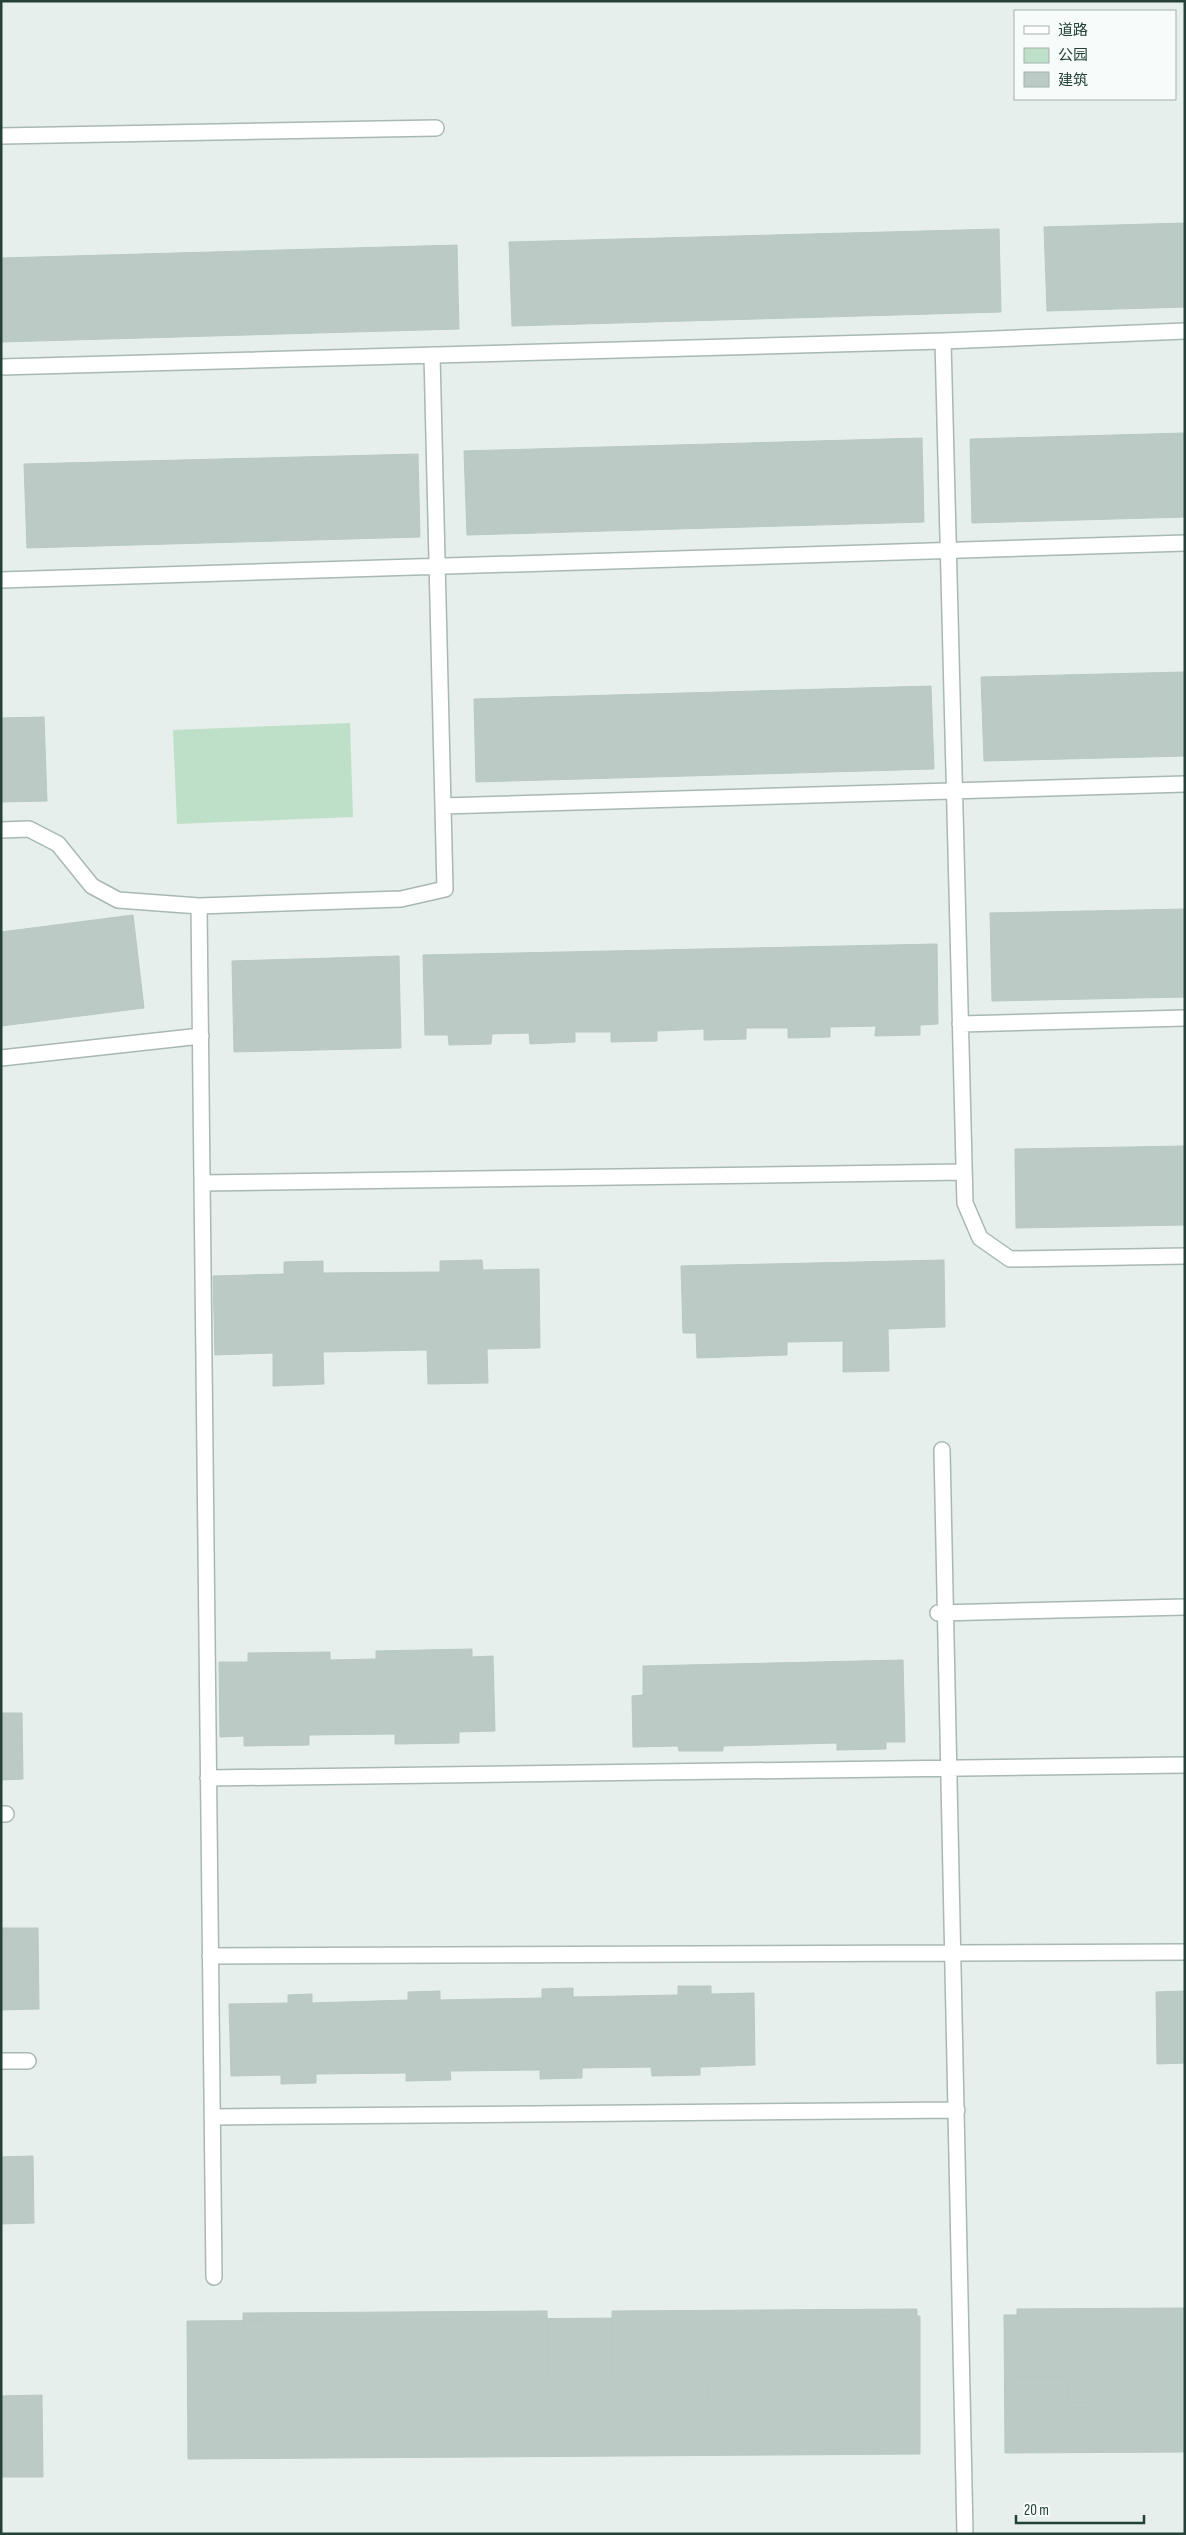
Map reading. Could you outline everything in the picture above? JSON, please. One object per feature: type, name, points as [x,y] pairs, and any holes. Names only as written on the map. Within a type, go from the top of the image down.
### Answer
[{"type":"street","points":[[1,136],[436,128]]},
{"type":"street","points":[[1,367],[943,341],[1185,331]]},
{"type":"street","points":[[943,341],[965,1203],[980,1238],[1010,1259],[1185,1256]]},
{"type":"street","points":[[1,830],[29,829],[58,844],[92,886],[118,900],[199,906],[402,900],[445,889],[432,355]]},
{"type":"street","points":[[1,580],[1185,543]]},
{"type":"street","points":[[443,806],[1185,784]]},
{"type":"street","points":[[199,906],[214,2277]]},
{"type":"street","points":[[960,1024],[1185,1018]]},
{"type":"street","points":[[1,1058],[200,1036]]},
{"type":"street","points":[[202,1183],[964,1172]]},
{"type":"street","points":[[942,1450],[942,1613],[949,1768],[965,2534]]},
{"type":"street","points":[[942,1613],[1185,1606]]},
{"type":"street","points":[[208,1778],[1185,1765]]},
{"type":"street","points":[[210,1956],[1185,1952]]},
{"type":"street","points":[[1,2061],[28,2061]]},
{"type":"street","points":[[212,2117],[956,2110]]},
{"type":"green space","points":[[350,723],[353,817],[177,824],[173,730]]},
{"type":"building","points":[[1185,223],[1185,307],[1047,311],[1044,227]]},
{"type":"building","points":[[999,229],[1001,312],[512,326],[509,242]]},
{"type":"building","points":[[457,245],[459,329],[1,342],[1,258]]},
{"type":"building","points":[[1185,433],[1185,517],[972,523],[970,439]]},
{"type":"building","points":[[922,438],[924,522],[467,535],[464,451]]},
{"type":"building","points":[[418,454],[420,537],[27,548],[24,464]]},
{"type":"building","points":[[1185,672],[1185,756],[984,761],[981,677]]},
{"type":"building","points":[[931,686],[934,769],[476,782],[474,699]]},
{"type":"building","points":[[44,717],[47,801],[1,802],[1,718]]},
{"type":"building","points":[[1185,909],[1185,997],[992,1001],[990,913]]},
{"type":"building","points":[[133,915],[144,1008],[1,1026],[1,932]]},
{"type":"building","points":[[937,944],[938,1024],[920,1025],[920,1035],[875,1036],[876,1026],[830,1027],[830,1037],[788,1038],[788,1028],[746,1028],[746,1039],[704,1040],[704,1029],[657,1031],[657,1041],[611,1042],[611,1032],[575,1032],[575,1042],[530,1044],[529,1033],[492,1034],[491,1044],[449,1045],[448,1035],[425,1035],[423,955]]},
{"type":"building","points":[[399,956],[401,1048],[234,1052],[232,961]]},
{"type":"building","points":[[1185,1146],[1185,1225],[1016,1228],[1015,1149]]},
{"type":"building","points":[[482,1260],[483,1270],[539,1269],[540,1348],[487,1349],[488,1383],[428,1384],[427,1350],[323,1352],[324,1384],[273,1386],[273,1353],[215,1355],[213,1276],[284,1274],[284,1262],[323,1261],[323,1273],[440,1272],[440,1261]]},
{"type":"building","points":[[944,1260],[945,1327],[888,1329],[889,1371],[843,1372],[843,1341],[787,1342],[787,1355],[697,1358],[696,1333],[683,1333],[681,1266]]},
{"type":"building","points":[[472,1649],[472,1657],[493,1656],[495,1731],[459,1732],[459,1743],[395,1744],[395,1734],[309,1735],[309,1745],[244,1746],[244,1736],[220,1737],[219,1662],[248,1662],[248,1653],[330,1652],[330,1660],[376,1659],[376,1651]]},
{"type":"building","points":[[903,1660],[905,1742],[886,1742],[886,1749],[837,1750],[837,1743],[723,1746],[723,1751],[679,1751],[678,1746],[633,1747],[632,1696],[643,1695],[643,1666]]},
{"type":"building","points":[[1,1713],[22,1713],[23,1779],[1,1780]]},
{"type":"building","points":[[1,1928],[38,1928],[39,2009],[1,2010]]},
{"type":"building","points":[[678,1986],[711,1986],[711,1994],[754,1993],[755,2065],[700,2067],[700,2075],[652,2076],[651,2067],[582,2068],[582,2078],[540,2079],[540,2070],[450,2071],[451,2080],[406,2081],[406,2073],[316,2074],[316,2083],[281,2084],[281,2075],[231,2076],[229,2004],[288,2003],[288,1995],[312,1994],[312,2003],[408,2000],[408,1992],[440,1991],[440,2000],[542,1998],[542,1989],[573,1988],[573,1997],[678,1995]]},
{"type":"building","points":[[1185,1991],[1185,2063],[1157,2064],[1156,1992]]},
{"type":"building","points":[[33,2156],[34,2223],[1,2224],[1,2157]]},
{"type":"building","points":[[1185,2308],[1185,2377],[1113,2377],[1113,2402],[1068,2403],[1068,2377],[1017,2378],[1017,2309]]},
{"type":"building","points":[[917,2309],[917,2378],[864,2378],[864,2403],[826,2403],[826,2378],[708,2379],[708,2405],[663,2405],[663,2380],[612,2380],[612,2311]]},
{"type":"building","points":[[547,2311],[548,2380],[495,2380],[495,2406],[457,2406],[457,2381],[339,2381],[339,2407],[294,2407],[294,2382],[243,2382],[243,2313]]},
{"type":"building","points":[[1185,2314],[1185,2452],[1005,2453],[1004,2315]]},
{"type":"building","points":[[920,2316],[920,2454],[188,2459],[187,2321]]},
{"type":"building","points":[[42,2395],[43,2477],[1,2477],[1,2396]]}]
